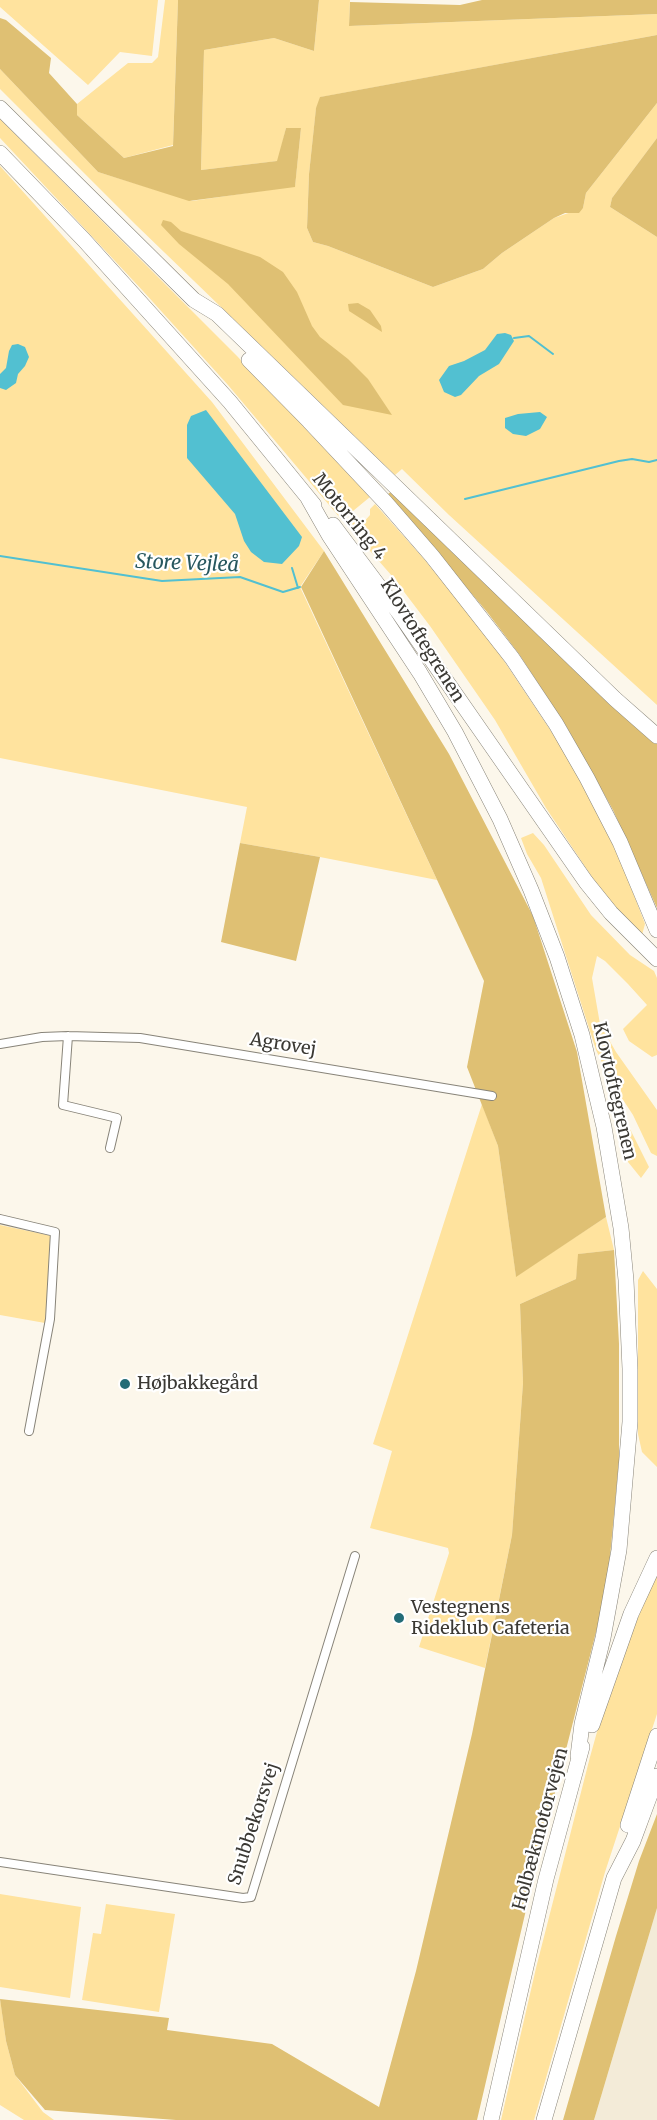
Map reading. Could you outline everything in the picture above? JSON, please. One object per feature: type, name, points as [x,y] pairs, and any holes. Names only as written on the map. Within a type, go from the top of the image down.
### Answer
[{"type":"highway","points":[[0,108],[194,300],[211,321],[386,503],[432,556],[512,658],[556,724],[620,842],[657,929]]},
{"type":"highway","name":"Motorring 4","points":[[0,153],[84,240],[230,402],[308,498],[337,528],[399,613],[586,882],[611,913],[657,959]]},
{"type":"highway","points":[[194,300],[217,314],[615,699],[657,736]]},
{"type":"highway","name":"Klovtoftegrenen","points":[[308,498],[329,535],[420,673],[455,732],[500,819],[557,957],[582,1035],[604,1127],[621,1228],[626,1280],[630,1369],[629,1430],[619,1550],[603,1638],[582,1724],[578,1756]]},
{"type":"highway","name":"Holbækmotorvejen","points":[[490,2120],[546,1879],[578,1756],[591,1727],[613,1660],[657,1558]]},
{"type":"highway","points":[[544,2120],[615,1878],[626,1831],[657,1736]]},
{"type":"highway","points":[[615,1878],[633,1841],[657,1776]]},
{"type":"street","points":[[68,1036],[63,1105],[117,1118],[110,1148]]},
{"type":"street","name":"Agrovej","points":[[0,1044],[42,1037],[140,1038],[492,1096]]},
{"type":"street","points":[[0,1220],[55,1232],[50,1318],[29,1431]]},
{"type":"street","name":"Snubbekorsvej","points":[[0,1862],[243,1898],[251,1897],[355,1556]]},
{"type":"shaded area","points":[[0,0],[158,0],[152,56],[120,52],[88,85],[0,7]]},
{"type":"shaded area","points":[[165,0],[178,0],[173,145],[124,158],[77,115],[77,104],[128,63],[152,63],[158,57]]},
{"type":"shaded area","points":[[178,0],[319,0],[314,51],[274,38],[204,50],[201,170],[277,161],[286,128],[301,128],[295,187],[189,201],[98,172],[0,69],[0,18],[6,20],[51,58],[49,73],[77,104],[77,115],[124,158],[173,146]]},
{"type":"shaded area","points":[[319,0],[350,0],[349,26],[657,14],[657,35],[321,97],[316,109],[309,174],[307,228],[313,242],[433,287],[483,269],[502,253],[554,218],[583,208],[586,193],[657,103],[657,138],[612,198],[610,207],[657,237],[657,705],[449,515],[402,469],[395,475],[136,225],[0,89],[0,69],[98,172],[192,201],[295,186],[301,128],[286,128],[278,161],[201,170],[204,50],[274,38],[314,51]]},
{"type":"shaded area","points":[[482,0],[657,0],[657,14],[349,26],[350,2],[460,5]]},
{"type":"shaded area","points":[[657,35],[657,103],[586,193],[583,208],[579,213],[565,213],[554,218],[502,253],[483,269],[433,287],[313,242],[307,228],[309,174],[316,108],[320,97]]},
{"type":"shaded area","points":[[0,119],[237,356],[370,497],[342,520],[340,518],[228,385],[0,138]]},
{"type":"shaded area","points":[[657,138],[657,237],[610,207],[612,198]]},
{"type":"shaded area","points":[[0,166],[212,402],[324,551],[300,587],[437,880],[240,843],[247,807],[0,758]]},
{"type":"shaded area","points":[[163,220],[171,222],[181,231],[260,257],[283,272],[297,292],[312,326],[320,337],[348,359],[368,379],[392,415],[343,405],[228,284],[179,244],[161,225]]},
{"type":"shaded area","points":[[358,303],[370,310],[381,326],[382,332],[349,311],[348,304]]},
{"type":"shaded area","points":[[392,491],[657,741],[657,908],[613,810],[566,726],[519,654],[487,612],[388,494]]},
{"type":"shaded area","points":[[375,504],[488,637],[577,770],[611,835],[645,924],[642,935],[606,898],[546,808],[495,720],[430,626],[392,576],[349,527],[354,522],[361,525],[370,515],[370,509]]},
{"type":"shaded area","points":[[324,551],[449,754],[533,916],[577,1052],[606,1217],[516,1277],[498,1146],[467,1067],[484,981],[301,587]]},
{"type":"shaded area","points":[[533,833],[544,845],[591,915],[630,955],[654,971],[657,978],[657,1055],[652,1057],[629,1041],[623,1029],[647,1005],[605,961],[597,956],[592,978],[600,1024],[616,1052],[657,1110],[657,1156],[651,1153],[633,1115],[612,1083],[596,1050],[541,878],[521,838]]},
{"type":"shaded area","points":[[240,843],[320,857],[296,961],[221,942]]},
{"type":"shaded area","points":[[482,1104],[498,1146],[516,1276],[606,1217],[614,1250],[579,1254],[576,1279],[520,1304],[523,1383],[512,1535],[485,1668],[419,1647],[449,1553],[448,1548],[370,1528],[392,1451],[373,1444]]},
{"type":"shaded area","points":[[620,1121],[627,1123],[649,1167],[641,1178],[628,1162],[616,1126]]},
{"type":"shaded area","points":[[0,1225],[52,1236],[45,1323],[0,1315]]},
{"type":"shaded area","points":[[614,1250],[619,1344],[619,1461],[607,1589],[536,1867],[477,2120],[176,2120],[45,2110],[15,2075],[6,2041],[0,1999],[169,2018],[167,2030],[272,2044],[379,2107],[416,1971],[472,1734],[512,1535],[523,1383],[520,1304],[576,1279],[578,1254]]},
{"type":"shaded area","points":[[643,1271],[657,1289],[657,1467],[642,1452],[638,1434],[638,1280]]},
{"type":"shaded area","points":[[657,1573],[657,1714],[605,1872],[534,2120],[501,2120],[536,1968],[602,1714]]},
{"type":"shaded area","points":[[657,1814],[657,1908],[594,2120],[563,2120],[639,1861]]},
{"type":"shaded area","points":[[0,1894],[81,1907],[70,1998],[0,1987]]},
{"type":"shaded area","points":[[106,1904],[175,1914],[159,2012],[82,2000],[93,1933],[101,1934]]},
{"type":"shaded area","points":[[657,1908],[657,2120],[594,2120]]},
{"type":"shaded area","points":[[0,1998],[6,2041],[15,2075],[43,2112],[54,2120],[24,2120],[0,2105]]},
{"type":"water","points":[[497,334],[511,335],[514,341],[499,364],[479,376],[461,395],[455,397],[444,392],[439,380],[449,366],[485,350]]},
{"type":"water","points":[[18,344],[25,347],[29,357],[18,374],[16,383],[6,390],[0,388],[0,374],[6,368],[9,351],[12,345]]},
{"type":"water","points":[[206,410],[302,537],[299,546],[282,564],[264,562],[251,552],[244,541],[235,514],[187,458],[187,425],[191,416]]},
{"type":"water","points":[[540,412],[547,417],[540,429],[526,436],[513,434],[505,428],[505,418]]},
{"type":"waterway","points":[[514,338],[529,336],[553,354]]},
{"type":"waterway","name":"Store Vejleå","points":[[465,499],[619,461],[657,460]]},
{"type":"waterway","name":"Store Vejleå","points":[[0,556],[162,581],[240,577],[283,592],[300,587]]},
{"type":"waterway","points":[[292,568],[298,588]]},
{"type":"place","name":"Højbakkegård","points":[[125,1384]]},
{"type":"place","name":"Vestegnens Rideklub Cafeteria","points":[[399,1618]]}]
